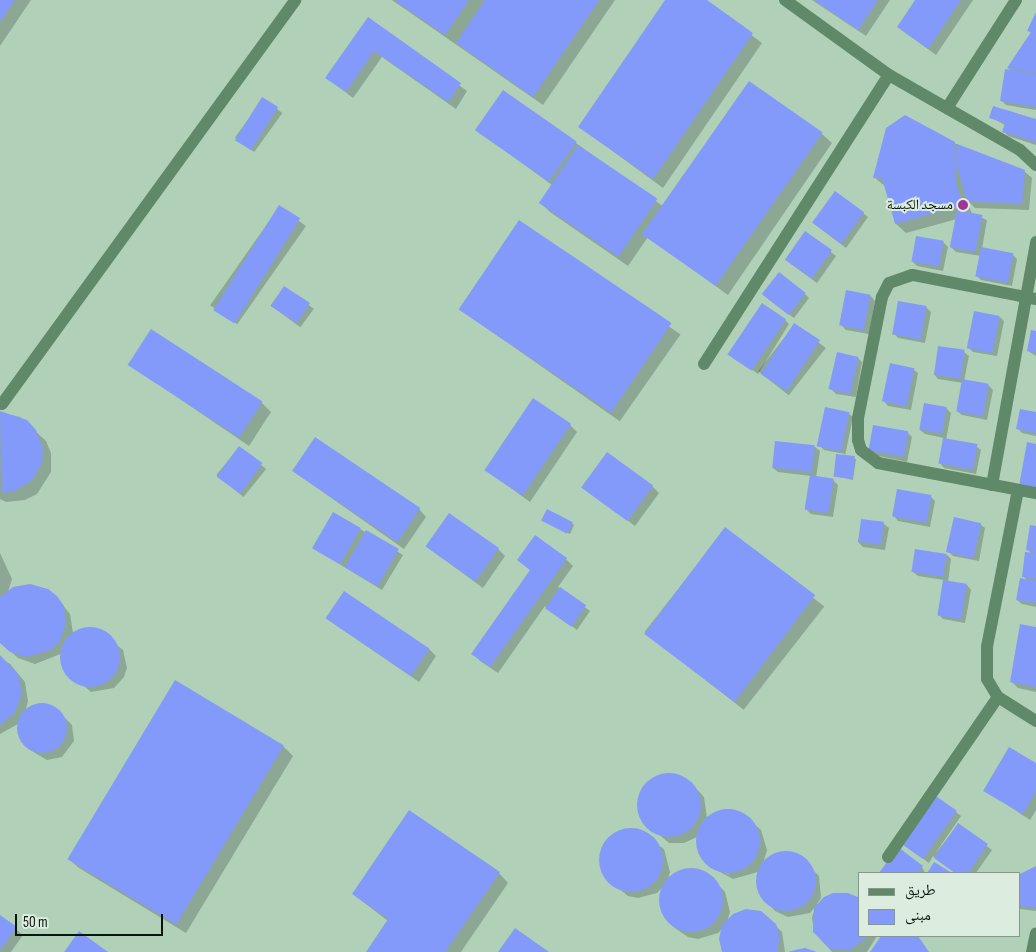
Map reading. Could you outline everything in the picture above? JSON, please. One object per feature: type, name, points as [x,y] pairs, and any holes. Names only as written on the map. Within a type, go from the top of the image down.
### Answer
[{"type":"street","points":[[2,404],[295,0]]},
{"type":"street","points":[[784,0],[889,74],[1020,150],[1036,165]]},
{"type":"street","points":[[947,108],[1016,0]]},
{"type":"street","points":[[704,364],[889,74]]},
{"type":"street","points":[[992,485],[1031,298],[1036,242]]},
{"type":"street","points":[[1031,298],[912,276],[890,283],[882,297],[858,418],[861,450],[878,463],[1036,493]]},
{"type":"street","points":[[1018,490],[987,647],[988,679],[998,697],[1036,721]]},
{"type":"street","points":[[888,857],[998,697]]},
{"type":"street","points":[[1032,952],[1036,932]]},
{"type":"building","points":[[0,0],[15,0],[0,22]]},
{"type":"building","points":[[394,0],[469,0],[445,35]]},
{"type":"building","points":[[485,0],[599,0],[533,97],[456,43]]},
{"type":"building","points":[[665,0],[707,0],[753,33],[653,179],[578,127]]},
{"type":"building","points":[[814,0],[878,0],[858,30]]},
{"type":"building","points":[[915,0],[961,0],[928,49],[897,27]]},
{"type":"building","points":[[1036,12],[1036,73],[1007,68],[1031,32],[1027,31]]},
{"type":"building","points":[[368,17],[461,83],[448,102],[374,51],[346,92],[325,78]]},
{"type":"building","points":[[1005,69],[1036,74],[1036,107],[1000,101]]},
{"type":"building","points":[[749,81],[823,133],[715,286],[642,234]]},
{"type":"building","points":[[503,90],[577,142],[549,182],[475,130]]},
{"type":"building","points":[[262,97],[278,107],[251,150],[235,140]]},
{"type":"building","points":[[993,106],[1036,119],[1036,142],[1002,132],[1005,123],[989,118]]},
{"type":"building","points":[[905,115],[955,142],[956,183],[963,205],[895,224],[882,178],[873,178],[886,128]]},
{"type":"building","points":[[957,144],[1025,170],[1022,204],[967,201],[956,164]]},
{"type":"building","points":[[578,145],[658,199],[618,257],[539,203]]},
{"type":"building","points":[[835,191],[864,212],[841,244],[812,223]]},
{"type":"building","points":[[279,205],[300,218],[234,323],[213,310]]},
{"type":"building","points":[[957,210],[983,215],[975,252],[950,247]]},
{"type":"building","points":[[519,220],[672,323],[611,412],[459,310]]},
{"type":"building","points":[[805,231],[832,250],[812,279],[785,260]]},
{"type":"building","points":[[916,236],[944,241],[939,266],[911,262]]},
{"type":"building","points":[[981,247],[1013,253],[1008,283],[975,276]]},
{"type":"building","points":[[779,272],[806,293],[789,315],[762,294]]},
{"type":"building","points":[[284,286],[310,303],[297,323],[271,306]]},
{"type":"building","points":[[846,290],[871,295],[864,330],[839,325]]},
{"type":"building","points":[[898,301],[927,306],[921,340],[892,334]]},
{"type":"building","points":[[762,303],[786,319],[751,371],[727,354]]},
{"type":"building","points":[[974,311],[1000,316],[992,353],[967,348]]},
{"type":"building","points":[[794,323],[820,340],[787,391],[761,374]]},
{"type":"building","points":[[151,329],[263,401],[239,437],[128,365]]},
{"type":"building","points":[[1031,330],[1036,331],[1036,353],[1027,351]]},
{"type":"building","points":[[938,346],[965,350],[961,378],[934,375]]},
{"type":"building","points":[[837,352],[858,357],[850,394],[828,389]]},
{"type":"building","points":[[890,363],[914,368],[906,406],[882,401]]},
{"type":"building","points":[[962,379],[989,384],[983,416],[956,411]]},
{"type":"building","points":[[533,398],[571,424],[522,496],[484,470]]},
{"type":"building","points":[[924,403],[947,407],[942,434],[919,430]]},
{"type":"building","points":[[825,407],[849,412],[841,451],[817,446]]},
{"type":"building","points":[[1020,409],[1036,412],[1036,433],[1016,429]]},
{"type":"building","points":[[0,411],[27,420],[36,430],[43,449],[42,463],[32,480],[15,491],[2,493]]},
{"type":"building","points":[[873,425],[908,431],[904,457],[868,451]]},
{"type":"building","points":[[315,437],[420,508],[397,542],[292,471]]},
{"type":"building","points":[[943,438],[977,444],[973,470],[938,464]]},
{"type":"building","points":[[775,441],[815,445],[812,472],[772,468]]},
{"type":"building","points":[[1027,442],[1036,444],[1036,489],[1019,486]]},
{"type":"building","points":[[239,446],[262,463],[240,494],[217,477]]},
{"type":"building","points":[[607,452],[653,486],[627,521],[581,488]]},
{"type":"building","points":[[836,454],[855,456],[852,479],[834,477]]},
{"type":"building","points":[[810,475],[834,479],[828,513],[805,510]]},
{"type":"building","points":[[897,489],[931,495],[927,523],[892,517]]},
{"type":"building","points":[[547,509],[573,522],[567,534],[541,521]]},
{"type":"building","points":[[333,512],[361,528],[340,564],[312,548]]},
{"type":"building","points":[[449,513],[499,548],[475,582],[425,547]]},
{"type":"building","points":[[954,517],[981,523],[973,558],[946,552]]},
{"type":"building","points":[[861,519],[884,522],[881,545],[858,542]]},
{"type":"building","points":[[1030,525],[1036,526],[1036,552],[1026,550]]},
{"type":"building","points":[[725,527],[815,595],[735,702],[644,634]]},
{"type":"building","points":[[366,530],[399,549],[377,586],[344,567]]},
{"type":"building","points":[[535,535],[567,558],[490,667],[471,654],[530,570],[517,560]]},
{"type":"building","points":[[915,549],[947,554],[943,577],[911,572]]},
{"type":"building","points":[[1025,552],[1036,553],[1036,579],[1022,577]]},
{"type":"building","points":[[1020,578],[1036,581],[1036,603],[1016,600]]},
{"type":"building","points":[[943,580],[967,584],[961,619],[937,616]]},
{"type":"building","points":[[30,584],[48,589],[57,596],[64,606],[66,624],[60,641],[51,650],[27,657],[10,652],[0,643],[0,597],[13,587]]},
{"type":"building","points":[[560,587],[586,605],[571,627],[545,608]]},
{"type":"building","points":[[344,591],[429,649],[411,676],[326,618]]},
{"type":"building","points":[[1020,624],[1036,627],[1036,687],[1010,682]]},
{"type":"building","points":[[90,627],[107,632],[115,640],[120,657],[115,674],[107,682],[90,687],[73,682],[65,674],[60,657],[65,640],[73,632]]},
{"type":"building","points":[[0,655],[18,674],[22,693],[15,712],[0,725]]},
{"type":"building","points":[[175,680],[284,745],[176,925],[67,859]]},
{"type":"building","points":[[37,703],[47,703],[60,710],[67,723],[67,733],[60,746],[47,753],[37,753],[28,749],[21,742],[17,733],[17,723],[21,714],[28,707]]},
{"type":"building","points":[[1009,747],[1036,763],[1036,791],[1023,814],[983,791]]},
{"type":"building","points":[[663,773],[675,773],[692,782],[699,793],[701,805],[699,817],[692,828],[675,837],[663,837],[651,832],[642,823],[637,811],[637,799],[642,787],[651,778]]},
{"type":"building","points":[[933,794],[957,811],[923,859],[899,842]]},
{"type":"building","points":[[722,809],[734,809],[751,818],[758,829],[760,841],[758,853],[751,864],[734,873],[722,873],[710,868],[701,859],[696,847],[696,835],[701,823],[710,814]]},
{"type":"building","points":[[409,810],[500,872],[445,952],[366,952],[388,919],[352,894]]},
{"type":"building","points":[[958,823],[988,844],[969,872],[954,872],[934,858]]},
{"type":"building","points":[[625,828],[637,828],[654,837],[661,848],[663,860],[661,872],[654,883],[637,892],[625,892],[613,887],[604,878],[599,866],[599,854],[604,842],[613,833]]},
{"type":"building","points":[[898,847],[923,866],[918,872],[880,872]]},
{"type":"building","points":[[786,851],[803,856],[811,864],[816,881],[811,898],[803,906],[786,911],[769,906],[761,898],[756,881],[761,864],[769,856]]},
{"type":"building","points":[[934,862],[950,872],[928,872]]},
{"type":"building","points":[[1036,866],[1036,908],[1021,906],[1021,874]]},
{"type":"building","points":[[685,868],[697,868],[714,877],[721,888],[723,900],[721,912],[714,923],[697,932],[685,932],[673,927],[664,918],[659,906],[659,894],[664,882],[673,873]]},
{"type":"building","points":[[833,893],[848,893],[858,897],[858,937],[867,937],[850,950],[830,949],[813,932],[814,908],[824,897]]},
{"type":"building","points":[[746,909],[761,911],[776,924],[780,937],[777,952],[722,952],[719,939],[722,925],[733,914]]},
{"type":"building","points":[[0,915],[17,927],[0,950]]},
{"type":"building","points":[[515,928],[549,952],[498,952]]},
{"type":"building","points":[[79,931],[108,952],[64,952]]},
{"type":"building","points":[[880,937],[919,937],[929,952],[870,952]]},
{"type":"building","points":[[805,948],[817,952],[788,952],[795,950]]},
{"type":"place","name":"مسجد الكبسة","points":[[963,205]]}]
